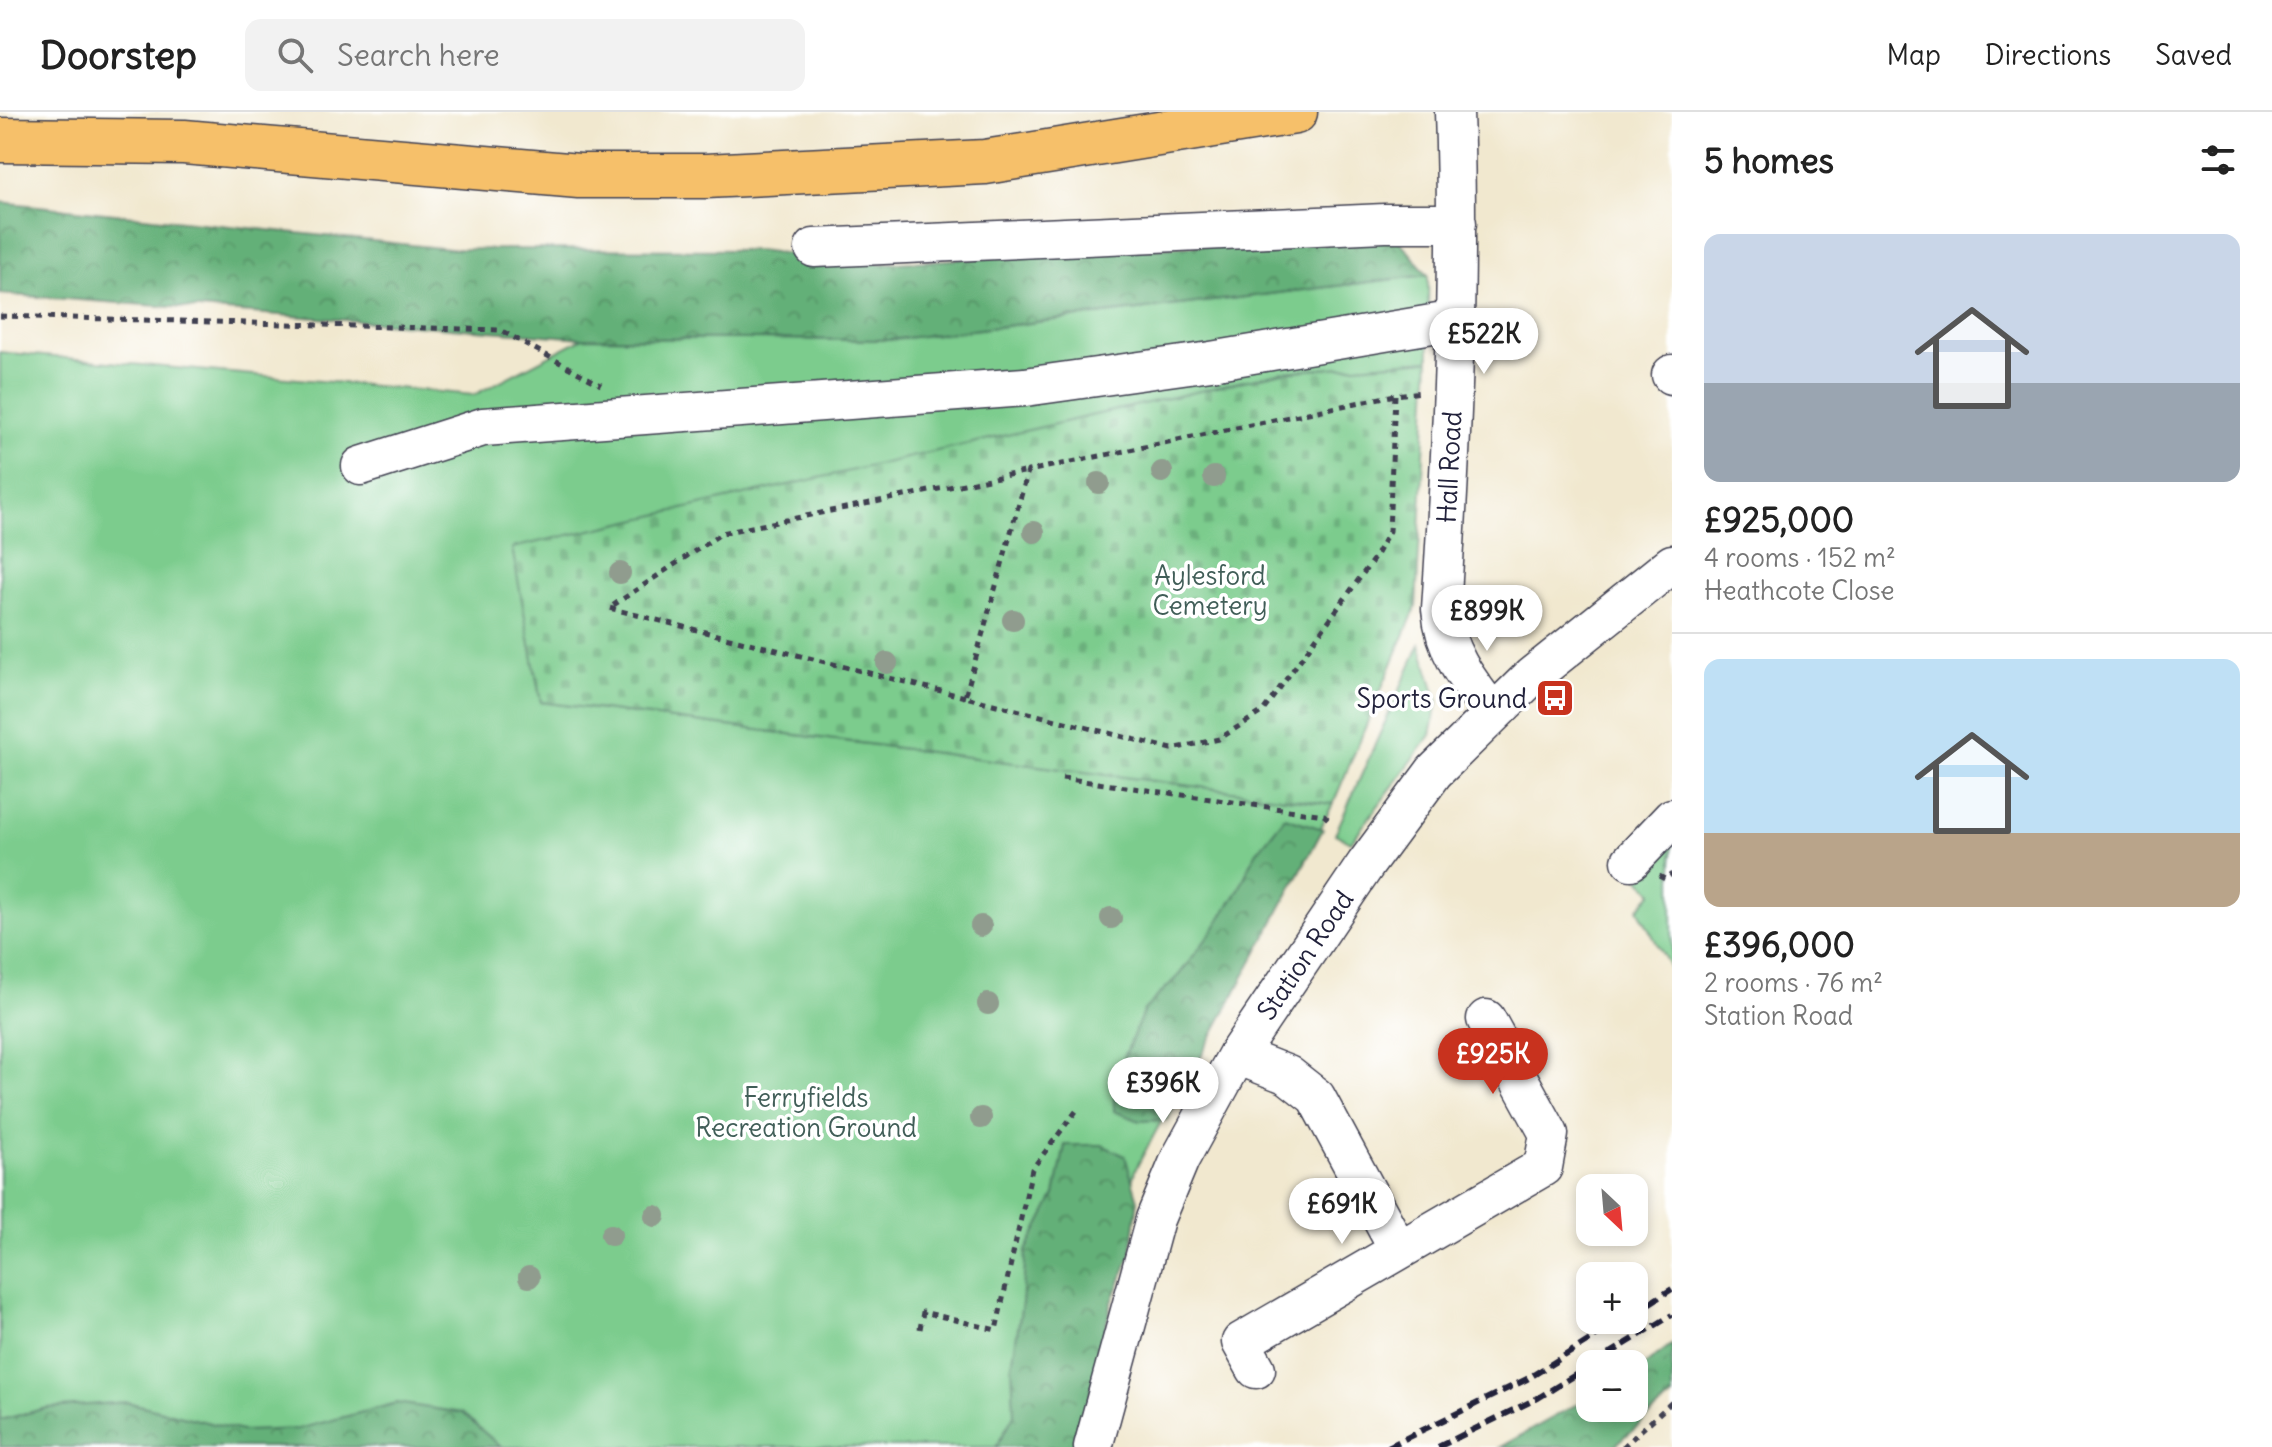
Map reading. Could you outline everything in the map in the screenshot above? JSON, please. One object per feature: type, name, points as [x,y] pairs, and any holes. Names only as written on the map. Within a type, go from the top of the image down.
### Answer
[{"type":"highway","points":[[22,112],[184,142]]},
{"type":"highway","points":[[0,140],[184,142],[579,176],[706,176],[985,162],[1295,112]]},
{"type":"street","name":"Hall Road","points":[[1454,112],[1456,320],[1441,609],[1443,632],[1463,675],[1492,712]]},
{"type":"street","points":[[814,248],[1369,224],[1457,223]]},
{"type":"street","points":[[361,466],[483,427],[1025,387],[1211,361],[1456,320]]},
{"type":"street","name":"Station Road","points":[[1093,1447],[1155,1219],[1180,1159],[1237,1055],[1366,864],[1425,783],[1492,712],[1672,564]]},
{"type":"street","points":[[1631,861],[1672,818]]},
{"type":"street","points":[[1256,1369],[1241,1342],[1543,1167],[1549,1134],[1486,1019]]},
{"type":"street","points":[[1237,1055],[1288,1075],[1316,1097],[1398,1249]]},
{"type":"path","points":[[0,316],[500,330],[628,400],[639,415]]},
{"type":"path","points":[[1395,395],[1389,531],[1375,557],[1263,711],[1219,739],[1172,749],[965,697],[609,608],[722,533],[1395,395]]},
{"type":"path","points":[[965,697],[1028,471]]},
{"type":"path","points":[[1062,778],[1324,815],[1331,822]]},
{"type":"path","points":[[920,1329],[923,1312],[996,1330],[1032,1169],[1077,1110]]},
{"type":"path","points":[[1623,1447],[1672,1402]]},
{"type":"green space","points":[[0,202],[450,249],[757,250],[878,264],[1394,234],[1428,275],[889,340],[583,338],[0,294]]},
{"type":"green space","name":"Ferryfields Recreation Ground","points":[[1428,275],[1429,360],[1283,372],[513,549],[541,702],[1333,804],[1135,1170],[1070,1447],[0,1447],[0,352],[474,395],[583,338],[889,340]]},
{"type":"green space","name":"Aylesford Cemetery","points":[[1429,360],[1416,607],[1333,804],[541,702],[512,548],[1283,372]]},
{"type":"green space","points":[[1420,644],[1438,702],[1431,735],[1351,842],[1335,834]]},
{"type":"green space","points":[[1285,817],[1323,829],[1167,1120],[1140,1121],[1114,1111],[1114,1081],[1144,1010],[1178,976],[1214,929],[1238,891],[1256,853]]},
{"type":"green space","points":[[1672,836],[1672,971],[1638,909],[1653,893],[1640,878]]},
{"type":"green space","points":[[1065,1145],[1102,1145],[1125,1156],[1138,1200],[1131,1254],[1111,1305],[1078,1447],[996,1447],[1014,1415],[1012,1365],[1026,1251],[1055,1195]]},
{"type":"green space","points":[[1672,1344],[1672,1397],[1648,1417],[1648,1362]]},
{"type":"green space","points":[[127,1402],[242,1431],[298,1429],[397,1403],[462,1413],[501,1447],[0,1447],[0,1420],[47,1408]]},
{"type":"green space","points":[[1576,1405],[1576,1422],[1642,1422],[1613,1447],[1500,1447]]},
{"type":"railway","points":[[1648,1304],[1672,1289]]},
{"type":"railway","points":[[1616,1350],[1672,1315]]},
{"type":"railway","points":[[1388,1447],[1527,1379],[1599,1334]]},
{"type":"railway","points":[[1438,1447],[1538,1398],[1576,1375]]},
{"type":"place","name":"Sports Ground","points":[[1555,698]]}]
